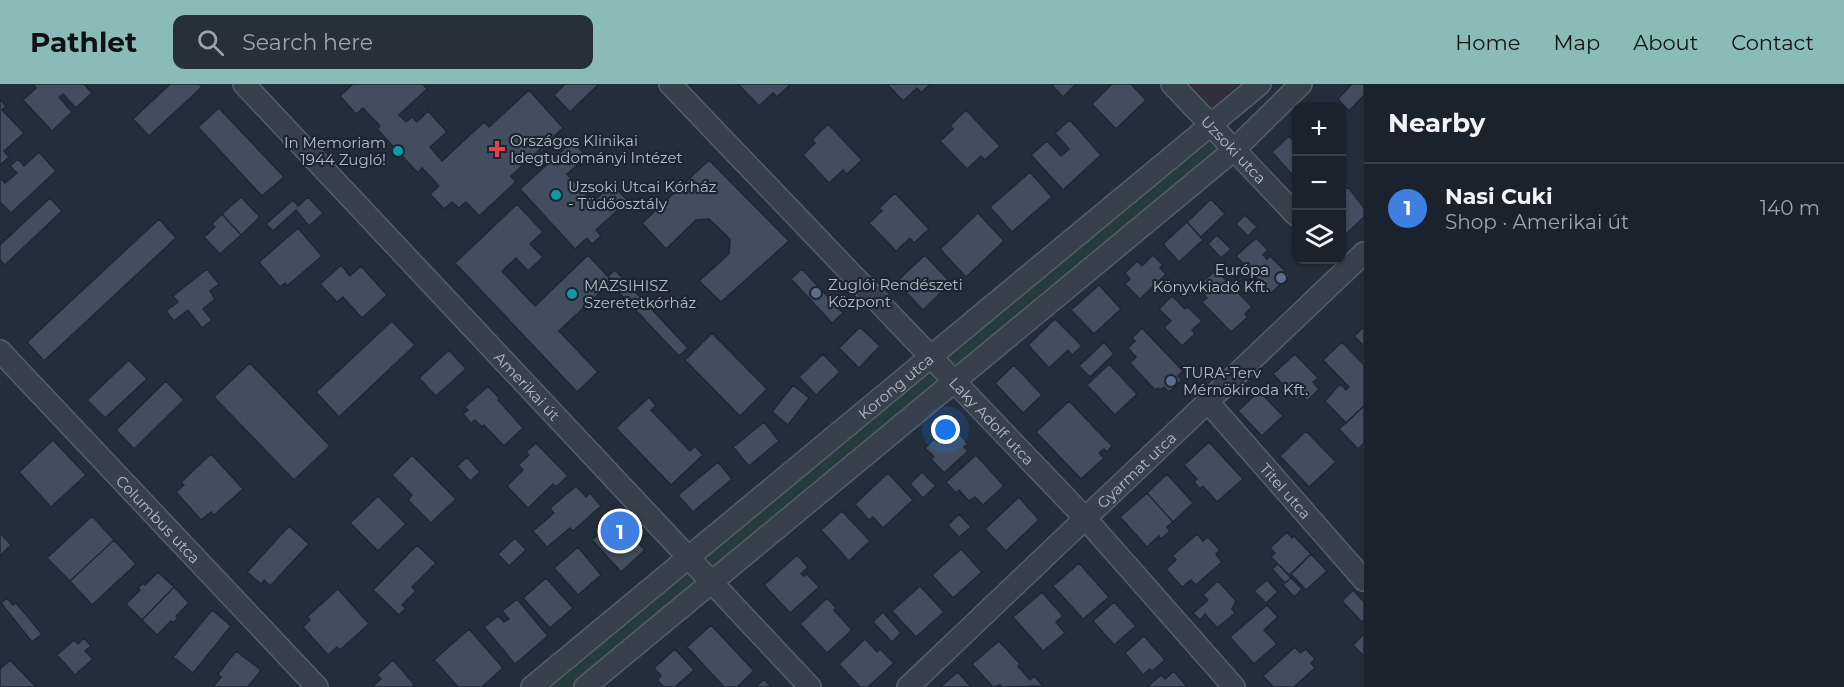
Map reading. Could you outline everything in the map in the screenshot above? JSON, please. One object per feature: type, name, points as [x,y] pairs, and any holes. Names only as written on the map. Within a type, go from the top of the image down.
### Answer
[{"type":"street","name":"Amerikai út","points":[[244,84],[810,687]]},
{"type":"street","name":"Laky Adolf utca","points":[[670,84],[1085,518],[1234,687]]},
{"type":"street","name":"Uzsoki utca","points":[[1172,84],[1292,211]]},
{"type":"street","name":"Korong utca","points":[[532,687],[1260,84]]},
{"type":"street","points":[[585,687],[1235,149],[1301,84]]},
{"type":"street","name":"Gyarmat utca","points":[[908,687],[1208,402],[1342,265],[1364,253]]},
{"type":"street","name":"Columbus utca","points":[[0,351],[317,687]]},
{"type":"street","name":"Titel utca","points":[[1208,402],[1364,580]]},
{"type":"shaded area","points":[[1190,84],[1238,84],[1212,108]]},
{"type":"green space","points":[[1207,139],[1220,152],[576,687],[541,687]]},
{"type":"building","points":[[33,84],[84,84],[92,93],[76,108],[63,94],[59,97],[72,112],[52,131],[23,100],[36,88]]},
{"type":"building","points":[[170,84],[199,84],[202,87],[149,136],[133,119]]},
{"type":"building","name":"Országos Klinikai Idegtudományi Intézet","points":[[353,84],[423,84],[427,89],[399,115],[406,122],[412,117],[417,122],[428,111],[447,132],[430,147],[442,161],[484,122],[489,127],[529,90],[563,128],[511,176],[516,182],[479,216],[466,202],[459,208],[452,202],[444,209],[430,194],[439,186],[422,168],[418,173],[377,129],[380,126],[363,108],[356,114],[340,96]]},
{"type":"building","points":[[565,84],[599,84],[570,112],[554,95]]},
{"type":"building","points":[[738,84],[791,84],[777,97],[773,93],[759,106]]},
{"type":"building","points":[[887,84],[930,84],[921,93],[917,88],[903,101]]},
{"type":"building","points":[[1051,84],[1076,84],[1063,97]]},
{"type":"building","points":[[1112,84],[1131,84],[1146,100],[1116,129],[1092,104]]},
{"type":"building","points":[[1352,84],[1364,84],[1364,95],[1349,111],[1346,108],[1346,102],[1341,102],[1338,99]]},
{"type":"building","points":[[0,99],[6,106],[2,110],[24,133],[4,151],[9,157],[0,165]]},
{"type":"building","points":[[219,108],[284,177],[262,196],[198,127]]},
{"type":"building","points":[[966,110],[1000,146],[985,160],[981,156],[967,169],[940,141],[953,129],[950,126]]},
{"type":"building","points":[[1070,120],[1101,155],[1063,190],[1031,155],[1047,141],[1061,156],[1069,149],[1055,133]]},
{"type":"building","points":[[828,124],[862,160],[847,174],[843,170],[829,183],[803,155],[815,143],[812,140]]},
{"type":"building","points":[[1289,136],[1292,139],[1292,174],[1272,152]]},
{"type":"building","name":"Uzsoki Utcai Kórház - Tüdőosztály","points":[[573,141],[587,157],[567,174],[593,202],[612,184],[628,201],[596,230],[601,236],[592,244],[587,238],[575,249],[520,189]]},
{"type":"building","points":[[39,152],[56,171],[11,213],[0,202],[0,178],[5,183],[17,173],[10,166],[18,159],[24,166]]},
{"type":"building","points":[[709,160],[789,241],[721,302],[699,281],[729,254],[730,239],[709,219],[696,220],[666,249],[642,223]]},
{"type":"building","points":[[1030,172],[1052,197],[1012,232],[990,207]]},
{"type":"building","points":[[1348,187],[1364,208],[1364,217],[1346,234],[1346,210],[1346,189]]},
{"type":"building","points":[[895,193],[929,229],[914,243],[910,238],[896,251],[869,223],[882,211],[879,208]]},
{"type":"building","points":[[241,197],[260,217],[241,235],[222,214]]},
{"type":"building","points":[[308,197],[323,213],[309,226],[296,210],[273,231],[266,224],[293,200],[298,206]]},
{"type":"building","points":[[50,198],[62,211],[5,265],[0,260],[0,245]]},
{"type":"building","points":[[1211,199],[1225,214],[1201,237],[1187,222]]},
{"type":"building","name":"MAZSIHISZ Szeretetkórház","points":[[517,204],[543,232],[530,244],[543,257],[528,271],[516,258],[502,271],[535,306],[588,255],[612,281],[559,331],[598,372],[577,392],[455,263]]},
{"type":"building","points":[[978,213],[1004,241],[966,277],[940,249]]},
{"type":"building","points":[[222,214],[241,235],[220,254],[204,237],[215,227],[212,224]]},
{"type":"building","points":[[1245,215],[1257,227],[1248,236],[1236,224]]},
{"type":"building","points":[[159,219],[176,238],[44,361],[27,342]]},
{"type":"building","points":[[1187,222],[1203,240],[1179,262],[1163,244]]},
{"type":"building","points":[[298,228],[322,256],[287,286],[285,283],[280,287],[259,262]]},
{"type":"building","points":[[1217,235],[1231,249],[1221,258],[1208,244]]},
{"type":"building","points":[[1256,238],[1268,250],[1263,255],[1267,259],[1270,256],[1290,276],[1271,293],[1236,256]]},
{"type":"building","points":[[925,255],[951,283],[923,310],[896,282]]},
{"type":"building","points":[[1153,255],[1163,265],[1160,268],[1166,274],[1140,299],[1125,284],[1130,279],[1125,273],[1137,261],[1142,266]]},
{"type":"building","points":[[341,265],[350,276],[361,266],[387,295],[362,318],[343,297],[337,302],[320,284]]},
{"type":"building","points":[[207,269],[219,284],[210,291],[215,299],[203,309],[212,320],[202,328],[188,310],[174,321],[166,311],[178,302],[173,296]]},
{"type":"building","points":[[802,269],[843,313],[832,323],[791,279]]},
{"type":"building","points":[[615,270],[688,348],[679,356],[610,283],[612,281],[608,276]]},
{"type":"building","points":[[1216,270],[1252,307],[1245,314],[1248,317],[1231,332],[1202,302],[1207,298],[1197,287]]},
{"type":"building","points":[[1099,285],[1121,309],[1094,334],[1071,310]]},
{"type":"building","points":[[1172,296],[1202,321],[1192,330],[1195,334],[1182,346],[1164,327],[1171,321],[1159,309]]},
{"type":"building","points":[[1055,319],[1082,346],[1072,355],[1068,350],[1049,368],[1028,345]]},
{"type":"building","points":[[392,321],[415,345],[339,417],[316,392]]},
{"type":"building","points":[[860,327],[880,346],[859,368],[839,348]]},
{"type":"building","points":[[1364,327],[1364,346],[1354,336]]},
{"type":"building","points":[[1142,328],[1183,371],[1178,376],[1182,380],[1169,392],[1164,387],[1155,390],[1130,363],[1136,357],[1128,348],[1135,341],[1132,338]]},
{"type":"building","points":[[712,333],[767,389],[740,416],[685,360]]},
{"type":"building","points":[[1104,342],[1114,354],[1090,377],[1079,366]]},
{"type":"building","points":[[1342,342],[1364,365],[1364,406],[1346,423],[1325,401],[1340,384],[1346,390],[1349,387],[1323,360]]},
{"type":"building","points":[[449,350],[466,369],[436,396],[419,378]]},
{"type":"building","points":[[823,354],[840,372],[816,395],[799,377]]},
{"type":"building","points":[[1295,354],[1318,378],[1313,382],[1319,389],[1307,401],[1302,395],[1297,400],[1273,374]]},
{"type":"building","points":[[129,360],[147,379],[105,418],[87,400]]},
{"type":"building","points":[[250,363],[330,446],[294,480],[214,397]]},
{"type":"building","points":[[1109,364],[1137,394],[1115,415],[1087,385]]},
{"type":"building","points":[[1014,365],[1042,395],[1023,413],[995,383]]},
{"type":"building","points":[[166,381],[184,400],[134,449],[116,430]]},
{"type":"building","points":[[793,385],[809,398],[788,425],[772,412]]},
{"type":"building","points":[[488,386],[523,428],[504,446],[484,425],[482,427],[475,420],[471,423],[463,414],[468,410],[465,407]]},
{"type":"building","points":[[1259,391],[1283,416],[1262,436],[1238,411]]},
{"type":"building","points":[[649,397],[656,406],[651,410],[690,451],[695,446],[703,455],[671,485],[616,428]]},
{"type":"building","points":[[1069,401],[1112,446],[1107,452],[1104,449],[1099,453],[1104,458],[1081,479],[1036,432]]},
{"type":"building","points":[[1364,406],[1364,443],[1358,449],[1339,429]]},
{"type":"building","points":[[764,422],[779,441],[749,466],[733,447]]},
{"type":"building","points":[[949,431],[954,437],[958,432],[968,444],[964,447],[968,451],[944,473],[931,459],[934,457],[925,448],[934,439],[937,442]]},
{"type":"building","points":[[1306,431],[1336,462],[1309,487],[1280,456]]},
{"type":"building","points":[[53,440],[86,475],[51,507],[19,472]]},
{"type":"building","points":[[1209,442],[1243,479],[1217,502],[1203,486],[1200,489],[1194,482],[1197,479],[1184,465]]},
{"type":"building","points":[[536,443],[568,476],[556,487],[553,484],[528,508],[507,486],[523,470],[518,465],[529,455],[526,452]]},
{"type":"building","points":[[211,454],[243,489],[214,515],[211,512],[201,520],[176,492],[184,485],[181,482]]},
{"type":"building","points":[[412,455],[456,499],[431,523],[408,500],[412,495],[392,475]]},
{"type":"building","points":[[976,455],[1004,486],[983,505],[975,497],[969,501],[959,490],[956,493],[946,482]]},
{"type":"building","points":[[467,457],[480,472],[470,481],[457,466]]},
{"type":"building","points":[[718,462],[732,479],[693,512],[678,495]]},
{"type":"building","points":[[922,472],[936,486],[923,498],[910,484]]},
{"type":"building","points":[[888,473],[913,500],[883,528],[873,517],[869,520],[855,504]]},
{"type":"building","points":[[1167,474],[1193,503],[1173,522],[1147,493]]},
{"type":"building","points":[[576,486],[586,497],[590,493],[601,506],[573,531],[570,528],[547,547],[533,531],[554,513],[550,508]]},
{"type":"building","points":[[1147,493],[1173,522],[1167,527],[1170,531],[1161,539],[1159,536],[1147,547],[1120,517]]},
{"type":"building","points":[[378,496],[406,524],[378,551],[350,523]]},
{"type":"building","points":[[1019,497],[1039,520],[1006,551],[985,529]]},
{"type":"building","points":[[842,511],[870,541],[849,561],[821,530]]},
{"type":"building","points":[[959,514],[971,527],[959,537],[948,525]]},
{"type":"building","points":[[92,516],[114,540],[70,581],[47,558]]},
{"type":"building","points":[[615,518],[645,550],[621,572],[592,540]]},
{"type":"building","points":[[289,526],[309,544],[270,586],[264,580],[261,584],[247,572]]},
{"type":"building","points":[[1287,532],[1311,554],[1289,575],[1271,557],[1275,553],[1270,548]]},
{"type":"building","points":[[0,533],[11,545],[0,556]]},
{"type":"building","points":[[1197,534],[1203,541],[1208,537],[1220,550],[1216,554],[1222,562],[1196,585],[1191,580],[1182,587],[1166,569],[1176,560],[1172,556]]},
{"type":"building","points":[[515,538],[526,550],[509,566],[498,554]]},
{"type":"building","points":[[114,540],[136,564],[92,605],[70,581]]},
{"type":"building","points":[[417,545],[436,563],[412,587],[416,591],[402,605],[406,608],[399,615],[373,590]]},
{"type":"building","points":[[578,547],[601,575],[578,595],[554,568]]},
{"type":"building","points":[[961,549],[982,572],[953,598],[932,575]]},
{"type":"building","points":[[1311,554],[1327,571],[1306,590],[1291,574]]},
{"type":"building","points":[[797,555],[808,567],[801,574],[804,576],[807,574],[819,587],[790,613],[764,585]]},
{"type":"building","points":[[1079,563],[1109,597],[1083,619],[1053,586]]},
{"type":"building","points":[[1278,564],[1291,578],[1285,583],[1272,569]]},
{"type":"building","points":[[158,572],[174,587],[142,620],[126,604],[140,590],[138,588],[143,583],[145,585]]},
{"type":"building","points":[[546,578],[573,608],[550,628],[523,598]]},
{"type":"building","points":[[1291,578],[1302,589],[1294,597],[1283,585]]},
{"type":"building","points":[[1267,580],[1278,592],[1266,603],[1254,591]]},
{"type":"building","points":[[1218,581],[1236,601],[1232,609],[1235,613],[1217,628],[1205,614],[1200,620],[1193,613],[1208,600],[1203,595]]},
{"type":"building","points":[[920,586],[944,612],[916,637],[892,611]]},
{"type":"building","points":[[174,587],[189,603],[176,616],[178,618],[173,623],[171,621],[157,635],[142,620]]},
{"type":"building","points":[[338,589],[369,624],[340,650],[337,647],[328,655],[303,627],[310,620],[307,617]]},
{"type":"building","points":[[1353,590],[1364,602],[1362,622],[1342,601]]},
{"type":"building","points":[[1042,592],[1063,616],[1056,622],[1065,633],[1043,651],[1013,617]]},
{"type":"building","points":[[7,598],[13,605],[16,603],[42,634],[32,642],[1,603]]},
{"type":"building","points":[[827,598],[836,608],[834,610],[852,630],[827,653],[800,624]]},
{"type":"building","points":[[517,599],[548,636],[515,664],[484,627],[498,616],[504,622],[509,619],[502,611]]},
{"type":"building","points":[[1114,602],[1136,626],[1114,645],[1093,621]]},
{"type":"building","points":[[1267,605],[1278,617],[1264,630],[1277,644],[1254,664],[1230,637]]},
{"type":"building","points":[[212,610],[231,626],[193,673],[173,657]]},
{"type":"building","points":[[883,612],[901,633],[892,642],[873,622]]},
{"type":"building","points":[[711,625],[754,671],[737,687],[724,687],[687,647]]},
{"type":"building","points":[[469,629],[503,668],[482,687],[458,687],[434,660]]},
{"type":"building","points":[[1364,634],[1364,656],[1353,645]]},
{"type":"building","points":[[1144,636],[1165,660],[1143,675],[1125,653]]},
{"type":"building","points":[[84,638],[91,646],[85,651],[93,659],[75,675],[57,655],[74,640],[78,644]]},
{"type":"building","points":[[865,639],[877,652],[880,649],[894,663],[868,687],[860,687],[839,664]]},
{"type":"building","points":[[999,641],[1020,664],[1018,666],[1030,680],[1034,676],[1043,686],[1002,687],[1000,685],[993,687],[972,664]]},
{"type":"building","points":[[1295,647],[1300,653],[1306,649],[1315,659],[1311,663],[1315,668],[1294,687],[1273,687],[1263,676]]},
{"type":"building","points":[[675,649],[694,670],[675,687],[664,687],[657,680],[661,676],[654,668]]},
{"type":"building","points":[[236,651],[261,670],[248,687],[213,687],[221,677],[218,674]]},
{"type":"building","points":[[10,660],[36,687],[0,687],[0,669]]},
{"type":"building","points":[[393,660],[414,684],[412,687],[372,687],[381,679],[377,675]]},
{"type":"building","points":[[1174,671],[1187,687],[1147,687],[1161,675],[1165,679]]},
{"type":"building","points":[[958,672],[971,687],[940,687]]},
{"type":"building","points":[[764,679],[771,687],[756,687]]},
{"type":"place","name":"Országos Klinikai Idegtudományi Intézet","points":[[497,149]]},
{"type":"place","name":"In Memoriam 1944 Zugló!","points":[[398,151]]},
{"type":"place","name":"Uzsoki Utcai Kórház - Tüdőosztály","points":[[556,195]]},
{"type":"place","name":"Európa Könyvkiadó Kft.","points":[[1281,278]]},
{"type":"place","name":"Zuglói Rendészeti Központ","points":[[816,293]]},
{"type":"place","name":"MAZSIHISZ Szeretetkórház","points":[[572,294]]},
{"type":"place","name":"TURA-Terv Mérnökiroda Kft.","points":[[1171,381]]},
{"type":"place","name":"Nasi Cuki","points":[[620,531]]}]
